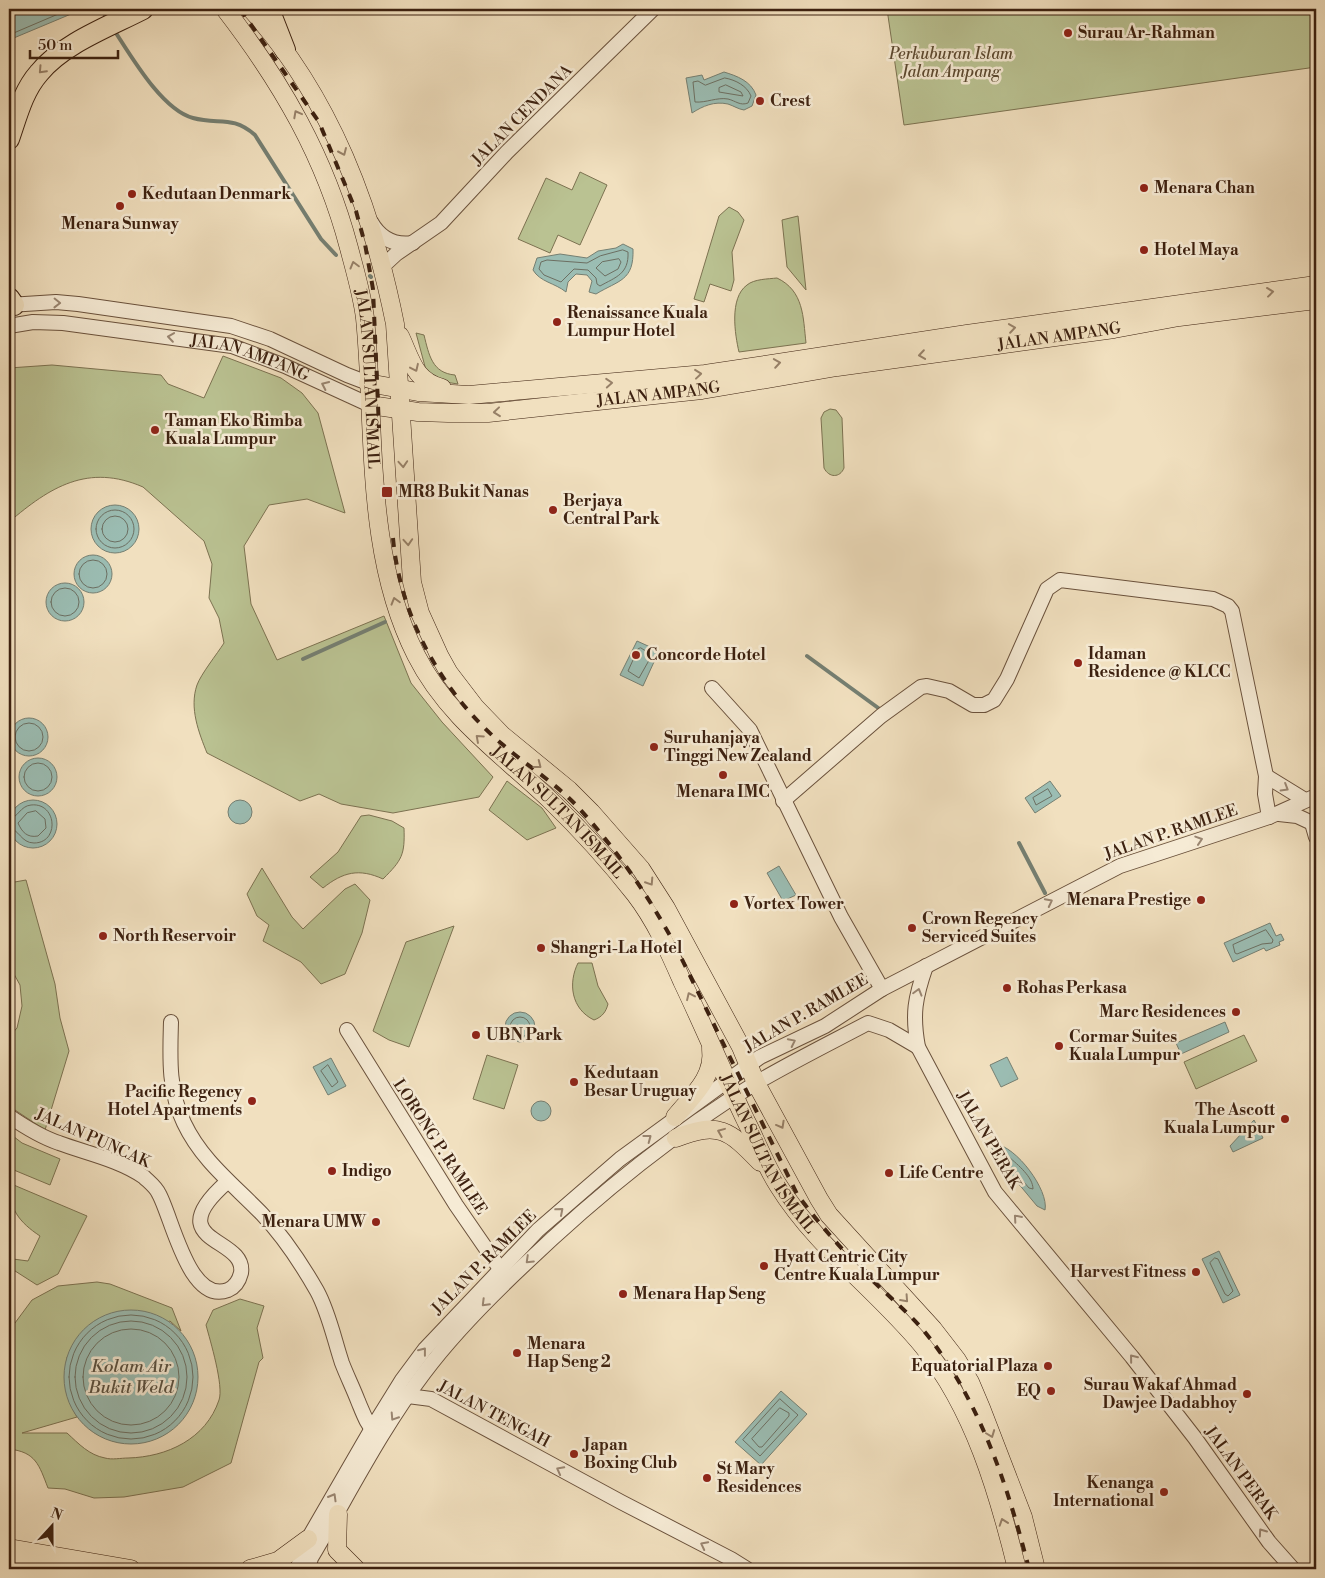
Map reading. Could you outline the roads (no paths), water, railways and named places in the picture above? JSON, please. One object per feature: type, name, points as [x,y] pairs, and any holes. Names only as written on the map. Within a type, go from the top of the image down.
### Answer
[{"type":"highway","points":[[9,139],[20,105],[39,73],[66,49],[143,9]]},
{"type":"highway","points":[[269,9],[285,50]]},
{"type":"main road","name":"JALAN SULTAN ISMAIL","points":[[226,9],[253,45],[286,96],[327,178],[341,220],[360,288],[365,317],[375,481],[384,556],[395,602],[416,656],[445,700],[473,732],[548,798],[593,844],[634,893],[666,947],[710,1040],[734,1097],[771,1173],[790,1204],[828,1250],[922,1345],[956,1395],[979,1446],[1016,1569]]},
{"type":"main road","name":"JALAN SULTAN ISMAIL","points":[[252,9],[285,50],[316,98],[337,137],[369,219],[382,266],[394,324],[400,388],[412,582],[420,613],[439,655],[449,673],[475,707],[502,735],[569,790],[641,869],[666,908],[741,1047],[755,1062],[756,1083],[829,1215],[933,1329],[970,1382],[1023,1517],[1036,1569]]},
{"type":"main road","name":"JALAN AMPANG","points":[[368,383],[418,392],[469,395],[705,374],[958,335],[1316,285]]},
{"type":"main road","name":"JALAN AMPANG","points":[[370,405],[430,413],[488,412],[702,390],[837,367],[1179,317],[1316,300]]},
{"type":"main road","points":[[394,324],[420,377],[433,386],[469,395]]},
{"type":"main road","points":[[675,1117],[708,1075],[713,1061],[710,1040]]},
{"type":"main road","points":[[676,1138],[709,1128],[716,1129],[740,1141],[771,1173]]},
{"type":"main road","points":[[338,1514],[337,1550],[356,1569]]},
{"type":"main road","points":[[250,1569],[278,1561],[308,1539]]},
{"type":"main road","points":[[9,1548],[131,1569]]},
{"type":"main road","points":[[9,1560],[46,1569]]},
{"type":"street","name":"JALAN CENDANA","points":[[382,266],[441,223],[507,152],[653,9]]},
{"type":"street","points":[[369,219],[374,228],[387,239],[399,244],[413,243]]},
{"type":"street","name":"JALAN AMPANG","points":[[10,303],[56,302],[78,304],[231,326],[270,339],[368,383]]},
{"type":"street","name":"JALAN AMPANG","points":[[9,326],[33,322],[63,323],[232,346],[286,366],[370,405]]},
{"type":"street","points":[[783,801],[881,716],[921,687],[928,686],[949,691],[973,705],[984,705],[994,700],[1008,680],[1047,590],[1060,580],[1221,602],[1232,612],[1266,776],[1265,794],[1274,815],[1297,816],[1315,827]]},
{"type":"street","points":[[712,688],[750,730],[841,917],[882,989]]},
{"type":"street","points":[[1266,776],[1311,798]]},
{"type":"street","name":"JALAN P. RAMLEE","points":[[297,1569],[308,1539],[376,1434],[538,1230],[620,1159],[675,1117],[755,1062],[825,1026],[882,989],[1120,866],[1274,815],[1311,798]]},
{"type":"street","name":"JALAN PERAK","points":[[926,966],[914,1006],[914,1025],[918,1047],[995,1192],[1137,1363],[1195,1438],[1269,1542],[1292,1569]]},
{"type":"street","points":[[170,1022],[170,1069],[178,1108],[188,1131],[203,1155],[227,1182],[264,1216],[288,1245],[302,1266],[321,1300],[342,1363],[376,1434]]},
{"type":"street","name":"JALAN P. RAMLEE","points":[[308,1569],[311,1558],[338,1514],[402,1380],[425,1349],[504,1275],[549,1241],[622,1178],[756,1083],[868,1023],[889,1030],[918,1047]]},
{"type":"street","name":"LORONG P. RAMLEE","points":[[347,1030],[430,1165],[504,1275]]},
{"type":"street","name":"JALAN PUNCAK","points":[[9,1116],[40,1136],[113,1162],[135,1172],[148,1181],[160,1195],[193,1275],[206,1289],[220,1293],[234,1287],[239,1279],[241,1266],[233,1253],[207,1235],[201,1226],[201,1215],[209,1200],[227,1182]]},
{"type":"street","points":[[538,1230],[549,1241]]},
{"type":"street","name":"JALAN TENGAH","points":[[408,1396],[431,1399],[747,1569]]},
{"type":"water","points":[[19,9],[83,9],[9,40],[9,13]]},
{"type":"water","points":[[724,72],[739,77],[751,86],[756,95],[752,106],[744,110],[723,103],[713,104],[692,113],[686,78],[702,75],[704,80]]},
{"type":"water","points":[[623,244],[633,249],[633,260],[628,274],[596,294],[589,292],[592,281],[587,275],[576,274],[568,282],[566,292],[544,280],[533,270],[537,258],[560,254],[587,258],[598,251],[616,248]]},
{"type":"water","points":[[110,505],[120,505],[132,512],[139,524],[139,534],[132,546],[120,553],[110,553],[102,549],[95,542],[91,534],[91,524],[95,516],[102,509]]},
{"type":"water","points":[[93,555],[106,561],[112,574],[106,587],[93,593],[80,587],[74,574],[80,561]]},
{"type":"water","points":[[65,583],[78,589],[84,602],[78,615],[65,621],[52,615],[46,602],[52,589]]},
{"type":"water","points":[[637,641],[659,651],[643,686],[620,675]]},
{"type":"water","points":[[29,718],[42,724],[48,737],[42,750],[29,756],[16,750],[10,737],[16,724]]},
{"type":"water","points":[[38,758],[51,764],[57,777],[51,790],[38,796],[25,790],[19,777],[25,764]]},
{"type":"water","points":[[1050,781],[1061,796],[1035,813],[1025,798]]},
{"type":"water","points":[[28,800],[38,800],[50,807],[57,819],[57,829],[50,841],[38,848],[28,848],[20,844],[13,837],[9,829],[9,819],[13,811],[20,804]]},
{"type":"water","points":[[240,800],[248,804],[252,812],[248,820],[240,824],[232,820],[228,812],[232,804]]},
{"type":"water","points":[[779,866],[796,895],[783,901],[767,873]]},
{"type":"water","points":[[1270,923],[1276,936],[1281,934],[1284,940],[1279,942],[1280,945],[1266,951],[1264,948],[1233,962],[1224,943]]},
{"type":"water","points":[[520,1012],[531,1016],[535,1027],[531,1038],[520,1042],[509,1038],[505,1027],[509,1016]]},
{"type":"water","points":[[1225,1022],[1229,1032],[1181,1054],[1176,1043]]},
{"type":"water","points":[[1007,1057],[1018,1079],[1001,1087],[990,1065]]},
{"type":"water","points":[[331,1058],[346,1086],[328,1095],[313,1067]]},
{"type":"water","points":[[541,1101],[548,1104],[551,1111],[548,1118],[541,1121],[534,1118],[531,1111],[534,1104]]},
{"type":"water","points":[[1254,1120],[1263,1138],[1233,1152],[1230,1146]]},
{"type":"water","points":[[995,1144],[1012,1152],[1029,1170],[1042,1192],[1045,1210],[1037,1206],[993,1153],[992,1148]]},
{"type":"water","points":[[1219,1251],[1240,1295],[1223,1303],[1202,1259]]},
{"type":"water","name":"Kolam Air Bukit Weld","points":[[131,1310],[157,1315],[168,1321],[178,1330],[187,1340],[193,1351],[198,1377],[193,1403],[187,1414],[178,1424],[168,1433],[157,1439],[131,1444],[105,1439],[94,1433],[84,1424],[75,1414],[69,1403],[64,1377],[69,1351],[75,1340],[84,1330],[94,1321],[105,1315]]},
{"type":"water","points":[[781,1391],[807,1414],[761,1465],[735,1442]]},
{"type":"waterway","points":[[101,9],[108,19]]},
{"type":"waterway","points":[[114,30],[148,81],[170,105],[181,113],[193,118],[232,123],[247,129],[255,135],[321,239],[336,255]]},
{"type":"waterway","points":[[303,659],[385,622]]},
{"type":"waterway","points":[[807,656],[881,710]]},
{"type":"waterway","points":[[1019,843],[1045,893]]},
{"type":"railway","points":[[240,9],[319,122],[356,211],[365,244],[373,289],[379,428]]},
{"type":"railway","points":[[393,538],[397,567],[415,624],[428,652],[443,677],[480,724],[576,805],[629,870],[673,941],[797,1194],[850,1257],[924,1331],[961,1385],[976,1414],[1001,1475],[1029,1569]]},
{"type":"place","name":"Surau Ar-Rahman","points":[[1068,33]]},
{"type":"place","name":"Crest","points":[[760,101]]},
{"type":"place","name":"Menara Chan","points":[[1144,188]]},
{"type":"place","name":"Kedutaan Denmark","points":[[132,194]]},
{"type":"place","name":"Menara Sunway","points":[[120,206]]},
{"type":"place","name":"Hotel Maya","points":[[1144,250]]},
{"type":"place","name":"Renaissance Kuala Lumpur Hotel","points":[[557,322]]},
{"type":"place","name":"Taman Eko Rimba Kuala Lumpur","points":[[155,430]]},
{"type":"place","name":"MR8 Bukit Nanas","points":[[387,492]]},
{"type":"place","name":"Berjaya Central Park","points":[[553,510]]},
{"type":"place","name":"Concorde Hotel","points":[[636,655]]},
{"type":"place","name":"Idaman Residence @ KLCC","points":[[1078,663]]},
{"type":"place","name":"Suruhanjaya Tinggi New Zealand","points":[[654,747]]},
{"type":"place","name":"Menara IMC","points":[[723,775]]},
{"type":"place","name":"Menara Prestige","points":[[1201,900]]},
{"type":"place","name":"Vortex Tower","points":[[734,904]]},
{"type":"place","name":"Crown Regency Serviced Suites","points":[[912,928]]},
{"type":"place","name":"North Reservoir","points":[[103,936]]},
{"type":"place","name":"Shangri-La Hotel","points":[[541,948]]},
{"type":"place","name":"Rohas Perkasa","points":[[1007,988]]},
{"type":"place","name":"Marc Residences","points":[[1236,1012]]},
{"type":"place","name":"UBN Park","points":[[476,1035]]},
{"type":"place","name":"Cormar Suites Kuala Lumpur","points":[[1059,1046]]},
{"type":"place","name":"Kedutaan Besar Uruguay","points":[[574,1082]]},
{"type":"place","name":"Pacific Regency Hotel Apartments","points":[[252,1101]]},
{"type":"place","name":"The Ascott Kuala Lumpur","points":[[1285,1119]]},
{"type":"place","name":"Indigo","points":[[332,1171]]},
{"type":"place","name":"Life Centre","points":[[889,1173]]},
{"type":"place","name":"Menara UMW","points":[[376,1222]]},
{"type":"place","name":"Hyatt Centric City Centre Kuala Lumpur","points":[[764,1266]]},
{"type":"place","name":"Harvest Fitness","points":[[1196,1272]]},
{"type":"place","name":"Menara Hap Seng","points":[[623,1294]]},
{"type":"place","name":"Menara Hap Seng 2","points":[[517,1353]]},
{"type":"place","name":"Equatorial Plaza","points":[[1048,1366]]},
{"type":"place","name":"EQ","points":[[1051,1391]]},
{"type":"place","name":"Surau Wakaf Ahmad Dawjee Dadabhoy","points":[[1247,1394]]},
{"type":"place","name":"Japan Boxing Club","points":[[574,1454]]},
{"type":"place","name":"St Mary Residences","points":[[707,1478]]},
{"type":"place","name":"Kenanga International","points":[[1164,1492]]},
{"type":"park label","name":"Perkuburan Islam Jalan Ampang","points":[[951,63]]}]
